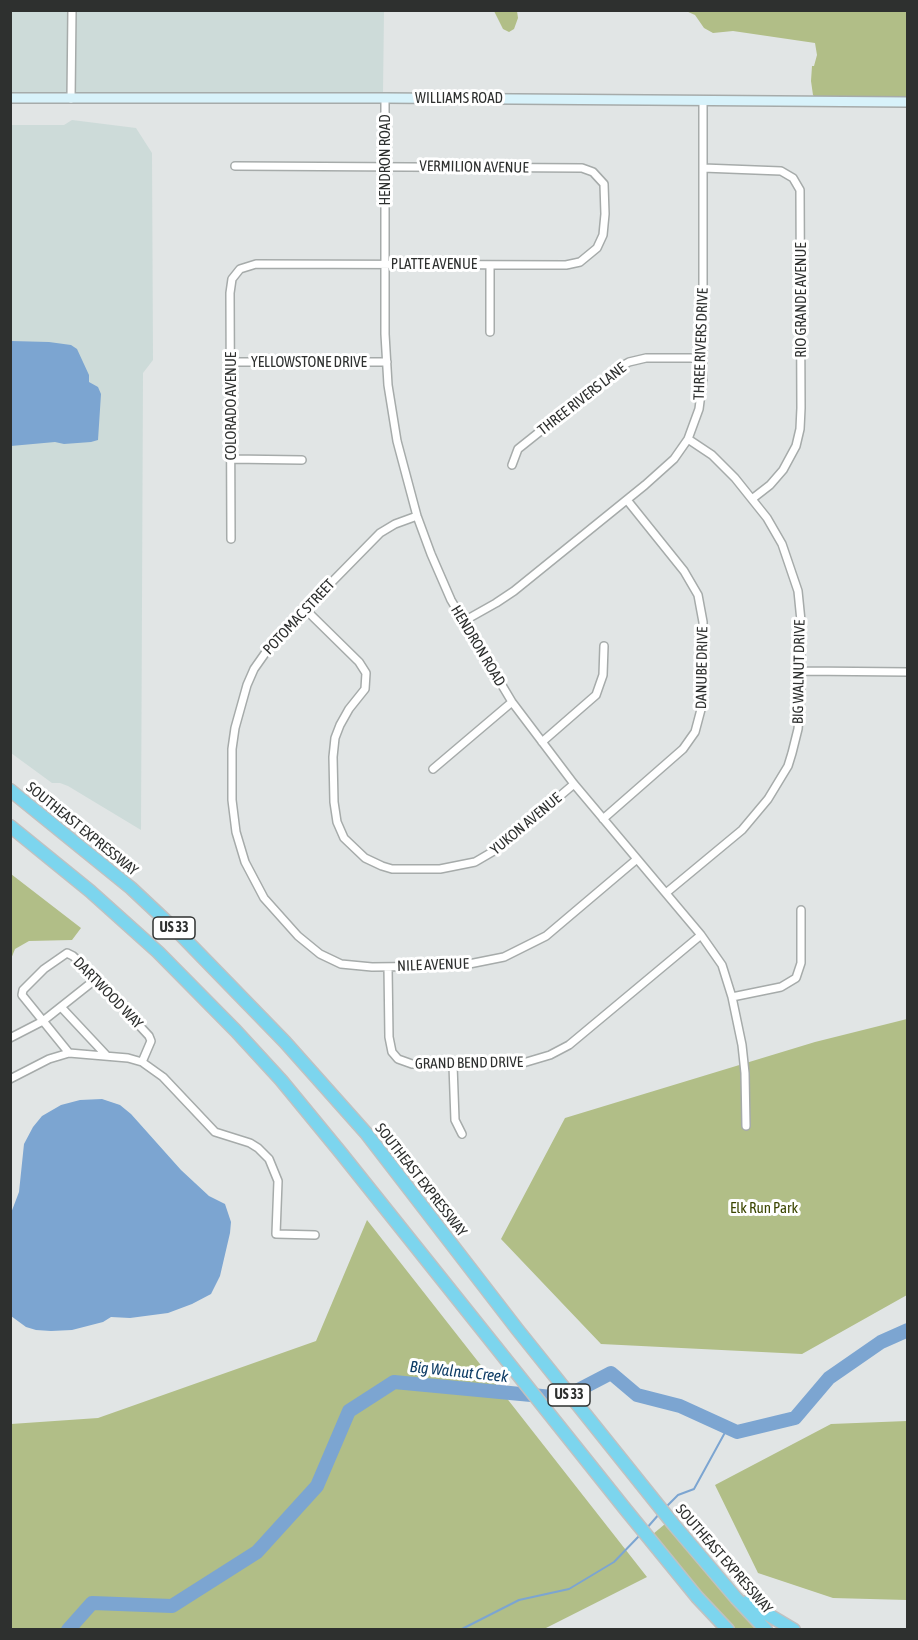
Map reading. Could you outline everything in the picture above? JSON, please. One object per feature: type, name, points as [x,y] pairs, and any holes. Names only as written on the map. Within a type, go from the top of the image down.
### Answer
[{"type":"highway","name":"SOUTHEAST EXPRESSWAY","points":[[10,790],[131,888],[220,973],[285,1042],[366,1133],[538,1355],[674,1525],[766,1629]]},
{"type":"highway","name":"US 33","points":[[10,826],[105,903],[166,960],[236,1031],[321,1128],[622,1506],[697,1597],[728,1629]]},
{"type":"highway","points":[[723,1583],[749,1604],[794,1629]]},
{"type":"highway","points":[[697,1597],[715,1629]]},
{"type":"main road","name":"WILLIAMS ROAD","points":[[10,98],[908,102]]},
{"type":"street","points":[[72,10],[72,99]]},
{"type":"street","name":"HENDRON ROAD","points":[[385,98],[387,362],[397,441],[417,516],[447,591],[512,702],[574,784],[701,935],[722,965],[732,997],[745,1073],[746,1125]]},
{"type":"street","name":"THREE RIVERS DRIVE","points":[[464,621],[514,591],[627,500],[674,459],[688,438],[700,401],[703,358],[703,100]]},
{"type":"street","name":"VERMILION AVENUE","points":[[235,166],[588,169],[604,184],[605,214]]},
{"type":"street","name":"RIO GRANDE AVENUE","points":[[703,168],[781,171],[794,178],[800,190],[800,429],[796,446],[783,470],[770,485],[752,499]]},
{"type":"street","name":"PLATTE AVENUE","points":[[235,275],[244,267],[256,264],[558,266],[580,262],[592,253],[600,242],[605,227],[605,214]]},
{"type":"street","points":[[490,265],[490,332]]},
{"type":"street","name":"COLORADO AVENUE","points":[[231,539],[230,289],[235,275]]},
{"type":"street","name":"THREE RIVERS LANE","points":[[512,465],[518,449],[629,362],[646,358],[703,358]]},
{"type":"street","name":"YELLOWSTONE DRIVE","points":[[231,362],[387,362]]},
{"type":"street","name":"BIG WALNUT DRIVE","points":[[666,893],[742,830],[768,800],[788,766],[800,714],[801,621],[798,591],[782,544],[767,518],[724,466],[688,438]]},
{"type":"street","points":[[231,459],[302,460]]},
{"type":"street","name":"DANUBE DRIVE","points":[[603,819],[683,749],[695,732],[703,702],[703,622],[698,595],[684,571],[627,500]]},
{"type":"street","name":"POTOMAC STREET","points":[[283,920],[272,909],[257,887],[239,843],[232,800],[232,748],[239,708],[254,669],[273,642],[304,608],[380,533],[395,524],[417,516]]},
{"type":"street","name":"YUKON AVENUE","points":[[304,608],[359,662],[367,677],[365,689],[345,715],[334,742],[334,812],[344,838],[365,858],[392,868],[440,869],[464,866],[490,855],[574,784]]},
{"type":"street","points":[[542,742],[596,695],[603,675],[604,646]]},
{"type":"street","points":[[801,671],[908,672]]},
{"type":"street","points":[[433,770],[512,702]]},
{"type":"street","name":"NILE AVENUE","points":[[283,920],[298,936],[331,961],[361,967],[437,967],[472,964],[504,957],[527,947],[563,923],[638,859]]},
{"type":"street","points":[[732,997],[781,987],[796,978],[801,963],[801,910]]},
{"type":"street","name":"GRAND BEND DRIVE","points":[[388,967],[389,1037],[394,1056],[407,1064],[523,1063],[541,1059],[561,1050],[587,1032],[701,935]]},
{"type":"street","name":"DARTWOOD WAY","points":[[69,1053],[24,1000],[23,990],[52,962],[66,953],[73,956],[96,979],[149,1036],[151,1041],[142,1062]]},
{"type":"street","points":[[10,1038],[43,1021],[96,979]]},
{"type":"street","points":[[61,1007],[107,1056]]},
{"type":"street","points":[[10,1079],[56,1056],[69,1053],[128,1058],[142,1062],[164,1077],[215,1132],[250,1143],[269,1159],[278,1181],[276,1234],[315,1235]]},
{"type":"street","points":[[453,1065],[455,1120],[462,1134]]},
{"type":"shaded area","points":[[10,11],[72,11],[71,99],[11,99]]},
{"type":"shaded area","points":[[73,11],[384,11],[383,93],[73,95]]},
{"type":"shaded area","points":[[72,120],[136,128],[152,153],[153,360],[143,373],[141,830],[68,786],[52,783],[11,753],[11,125],[64,125]]},
{"type":"green space","points":[[494,11],[517,11],[518,18],[514,29],[509,32],[503,29]]},
{"type":"green space","points":[[686,11],[907,11],[907,98],[815,97],[811,81],[812,66],[814,66],[817,55],[815,43],[733,31],[713,33],[704,28],[695,15]]},
{"type":"green space","points":[[11,874],[81,928],[72,940],[29,941],[15,949],[11,959]]},
{"type":"green space","name":"Elk Run Park","points":[[907,1019],[907,1295],[802,1354],[601,1344],[501,1239],[565,1118],[815,1042]]},
{"type":"green space","points":[[367,1220],[647,1577],[544,1629],[11,1629],[11,1424],[98,1418],[316,1341]]},
{"type":"green space","points":[[907,1421],[907,1600],[833,1598],[758,1573],[715,1485],[831,1424]]},
{"type":"green space","points":[[665,1524],[722,1591],[760,1629],[735,1629],[711,1605],[653,1534]]},
{"type":"water","points":[[11,341],[49,342],[71,345],[77,349],[89,375],[89,382],[98,387],[101,394],[98,440],[11,446]]},
{"type":"water","points":[[102,1099],[120,1105],[131,1114],[181,1170],[209,1196],[225,1204],[231,1222],[230,1233],[220,1276],[211,1294],[192,1304],[168,1313],[130,1318],[111,1317],[103,1322],[72,1330],[36,1330],[26,1327],[11,1316],[11,1213],[19,1192],[24,1144],[42,1116],[61,1105],[80,1100]]},
{"type":"waterway","name":"Big Walnut Creek","points":[[68,1630],[92,1603],[172,1606],[257,1552],[317,1486],[349,1411],[394,1382],[563,1398],[611,1373],[637,1395],[680,1406],[737,1432],[795,1418],[829,1378],[881,1342],[908,1330]]},
{"type":"waterway","points":[[666,1507],[678,1495],[694,1489],[728,1427]]},
{"type":"waterway","points":[[646,1529],[660,1513]]},
{"type":"waterway","points":[[460,1630],[519,1600],[569,1589],[614,1562],[640,1535]]}]
